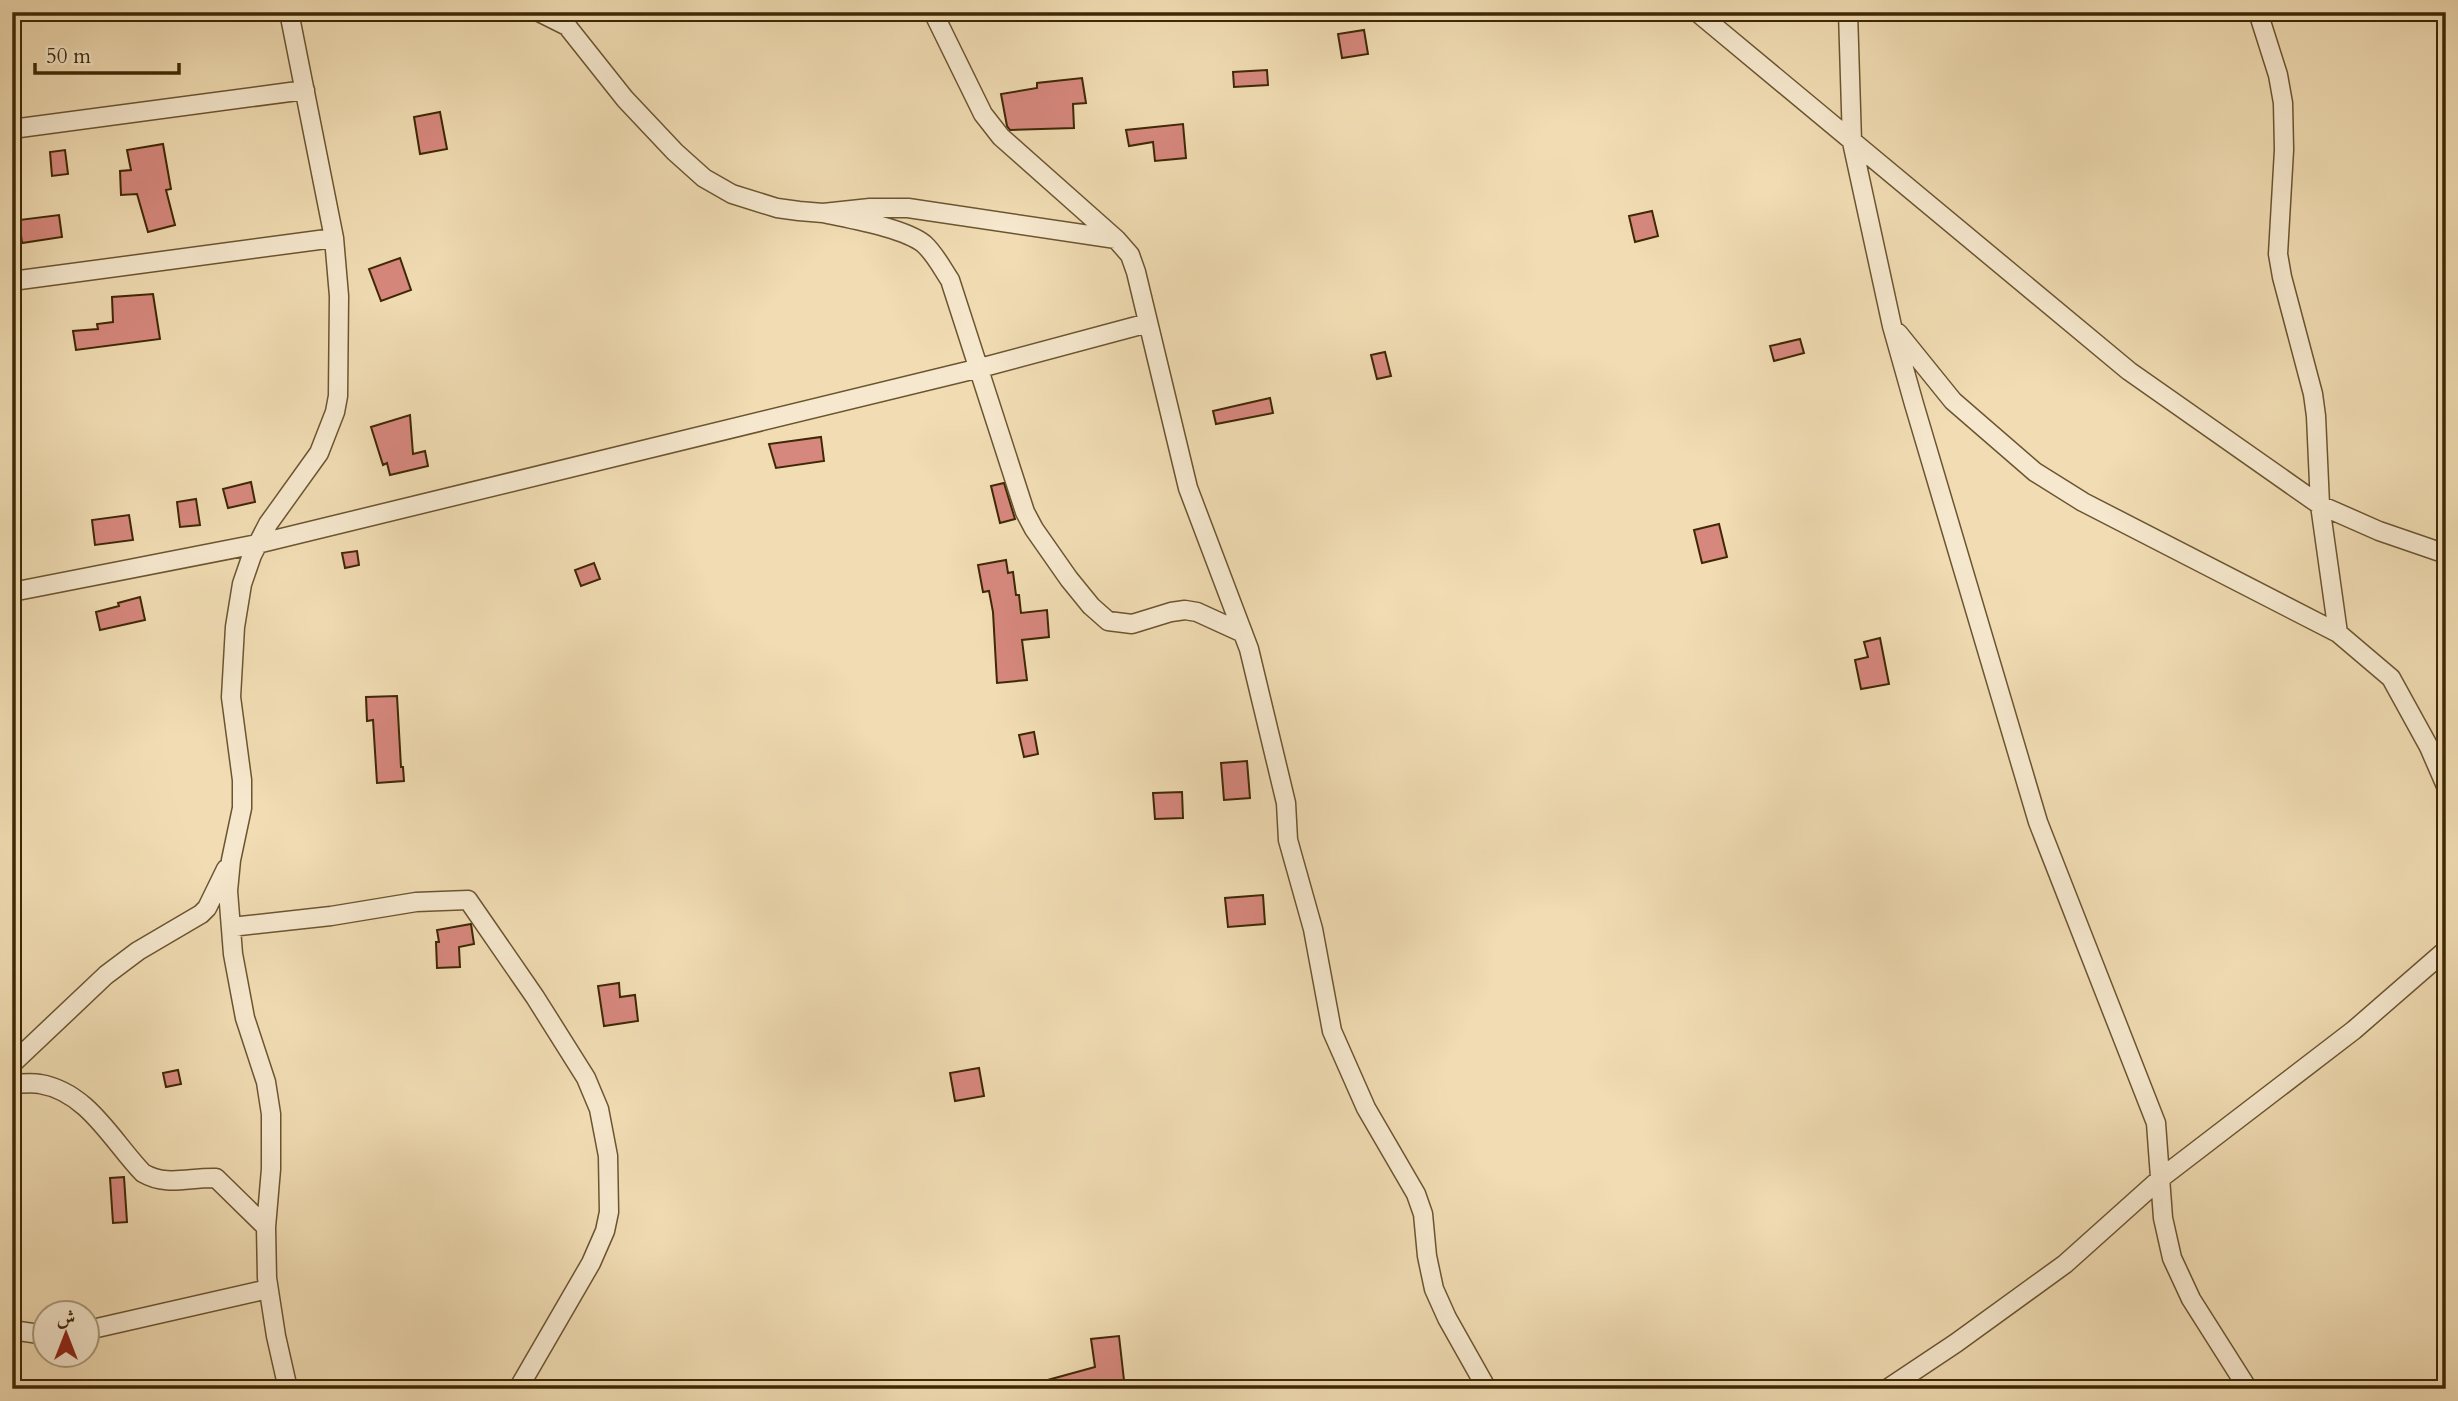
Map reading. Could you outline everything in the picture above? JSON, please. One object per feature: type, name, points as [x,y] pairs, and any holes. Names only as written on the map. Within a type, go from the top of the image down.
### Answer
[{"type":"street","points":[[288,1389],[268,1289],[266,1227],[271,1169],[271,1114],[266,1082],[245,1018],[228,891],[231,860],[242,808],[243,780],[231,697],[235,626],[243,584],[257,544],[268,524],[319,453],[335,412],[340,361],[339,296],[334,238],[289,12]]},
{"type":"street","points":[[539,12],[566,26],[625,99],[675,152],[704,178],[732,194],[754,202],[799,211],[908,208],[1116,239]]},
{"type":"street","points":[[933,12],[982,114],[1001,137],[1116,239],[1129,255],[1136,272],[1188,488],[1249,649],[1286,803],[1288,840],[1313,929],[1332,1031],[1366,1108],[1416,1194],[1423,1214],[1427,1256],[1434,1289],[1487,1389]]},
{"type":"street","points":[[1697,12],[2129,371],[2320,505],[2379,531],[2446,554]]},
{"type":"street","points":[[1848,12],[1852,142],[1892,326],[2038,822],[2152,1111],[2157,1132],[2163,1218],[2179,1276],[2190,1299],[2248,1389]]},
{"type":"street","points":[[2258,12],[2278,75],[2283,103],[2284,150],[2278,254],[2313,394],[2320,505],[2338,633]]},
{"type":"street","points":[[12,129],[305,90]]},
{"type":"street","points":[[823,212],[908,236],[923,243],[936,258],[950,280],[1025,512],[1034,529],[1091,606],[1108,621],[1132,624],[1171,611],[1197,612],[1243,633]]},
{"type":"street","points":[[12,281],[334,238]]},
{"type":"street","points":[[12,592],[257,544],[980,368],[1148,323]]},
{"type":"street","points":[[1892,326],[1952,401],[2035,472],[2083,502],[2338,633],[2391,678],[2430,747],[2446,786]]},
{"type":"street","points":[[12,1064],[106,975],[138,951],[201,914],[207,908],[231,860]]},
{"type":"street","points":[[231,928],[331,916],[415,902],[468,900],[535,997],[586,1078],[599,1109],[608,1156],[609,1212],[605,1231],[591,1263],[518,1389]]},
{"type":"street","points":[[1887,1389],[2066,1265],[2161,1178],[2354,1030],[2446,950]]},
{"type":"street","points":[[12,1083],[39,1084],[64,1091],[82,1102],[143,1173],[167,1182],[216,1178],[266,1227]]},
{"type":"street","points":[[102,1327],[268,1289]]},
{"type":"street","points":[[12,1330],[32,1333]]},
{"type":"building","points":[[1364,30],[1368,54],[1342,58],[1338,34]]},
{"type":"building","points":[[1267,70],[1268,85],[1234,87],[1233,72]]},
{"type":"building","points":[[1082,78],[1086,103],[1073,104],[1074,128],[1010,130],[1007,126],[1001,94],[1037,88],[1037,83]]},
{"type":"building","points":[[440,112],[447,149],[420,154],[414,117]]},
{"type":"building","points":[[1183,124],[1186,158],[1155,161],[1153,142],[1129,146],[1126,130]]},
{"type":"building","points":[[163,144],[171,189],[166,190],[175,225],[148,232],[137,194],[121,195],[120,171],[131,170],[127,150]]},
{"type":"building","points":[[65,150],[68,174],[52,176],[50,152]]},
{"type":"building","points":[[1652,211],[1658,236],[1635,242],[1629,216]]},
{"type":"building","points":[[59,215],[62,237],[22,243],[19,220]]},
{"type":"building","points":[[400,258],[411,290],[381,301],[369,269]]},
{"type":"building","points":[[153,294],[160,339],[76,350],[73,331],[98,329],[97,324],[113,322],[112,297]]},
{"type":"building","points":[[1800,339],[1804,353],[1774,361],[1770,346]]},
{"type":"building","points":[[1385,352],[1391,376],[1377,379],[1371,355]]},
{"type":"building","points":[[1270,398],[1273,413],[1216,424],[1213,411]]},
{"type":"building","points":[[410,415],[413,454],[425,451],[428,466],[390,475],[387,463],[383,465],[371,427]]},
{"type":"building","points":[[821,437],[824,461],[776,468],[769,444]]},
{"type":"building","points":[[251,482],[255,502],[228,508],[223,489]]},
{"type":"building","points":[[1004,483],[1015,519],[1000,523],[991,486]]},
{"type":"building","points":[[196,499],[200,525],[180,527],[177,502]]},
{"type":"building","points":[[129,515],[133,540],[95,545],[92,520]]},
{"type":"building","points":[[1719,524],[1727,557],[1702,563],[1694,530]]},
{"type":"building","points":[[357,551],[359,565],[345,568],[342,553]]},
{"type":"building","points":[[1006,560],[1008,573],[1013,572],[1021,613],[1047,610],[1049,637],[1022,640],[1027,680],[997,683],[993,612],[989,591],[983,592],[978,565]]},
{"type":"building","points":[[594,563],[600,579],[581,586],[575,570]]},
{"type":"building","points":[[140,597],[145,620],[100,630],[96,612]]},
{"type":"building","points":[[1880,638],[1889,684],[1861,689],[1855,660],[1868,657],[1864,642]]},
{"type":"building","points":[[397,696],[404,781],[377,783],[373,720],[367,721],[366,697]]},
{"type":"building","points":[[1034,732],[1038,754],[1024,757],[1019,735]]},
{"type":"building","points":[[1247,761],[1250,798],[1224,800],[1221,763]]},
{"type":"building","points":[[1182,792],[1183,818],[1155,819],[1153,793]]},
{"type":"building","points":[[1263,895],[1265,924],[1228,927],[1225,898]]},
{"type":"building","points":[[471,924],[474,944],[459,947],[460,967],[437,968],[437,930]]},
{"type":"building","points":[[619,983],[620,997],[635,995],[638,1021],[604,1026],[598,986]]},
{"type":"building","points":[[979,1068],[984,1096],[955,1101],[950,1073]]},
{"type":"building","points":[[178,1070],[181,1084],[166,1087],[163,1073]]},
{"type":"building","points":[[124,1177],[127,1222],[113,1223],[110,1178]]},
{"type":"building","points":[[1119,1336],[1125,1389],[1034,1389],[1033,1384],[1095,1367],[1091,1339]]}]
